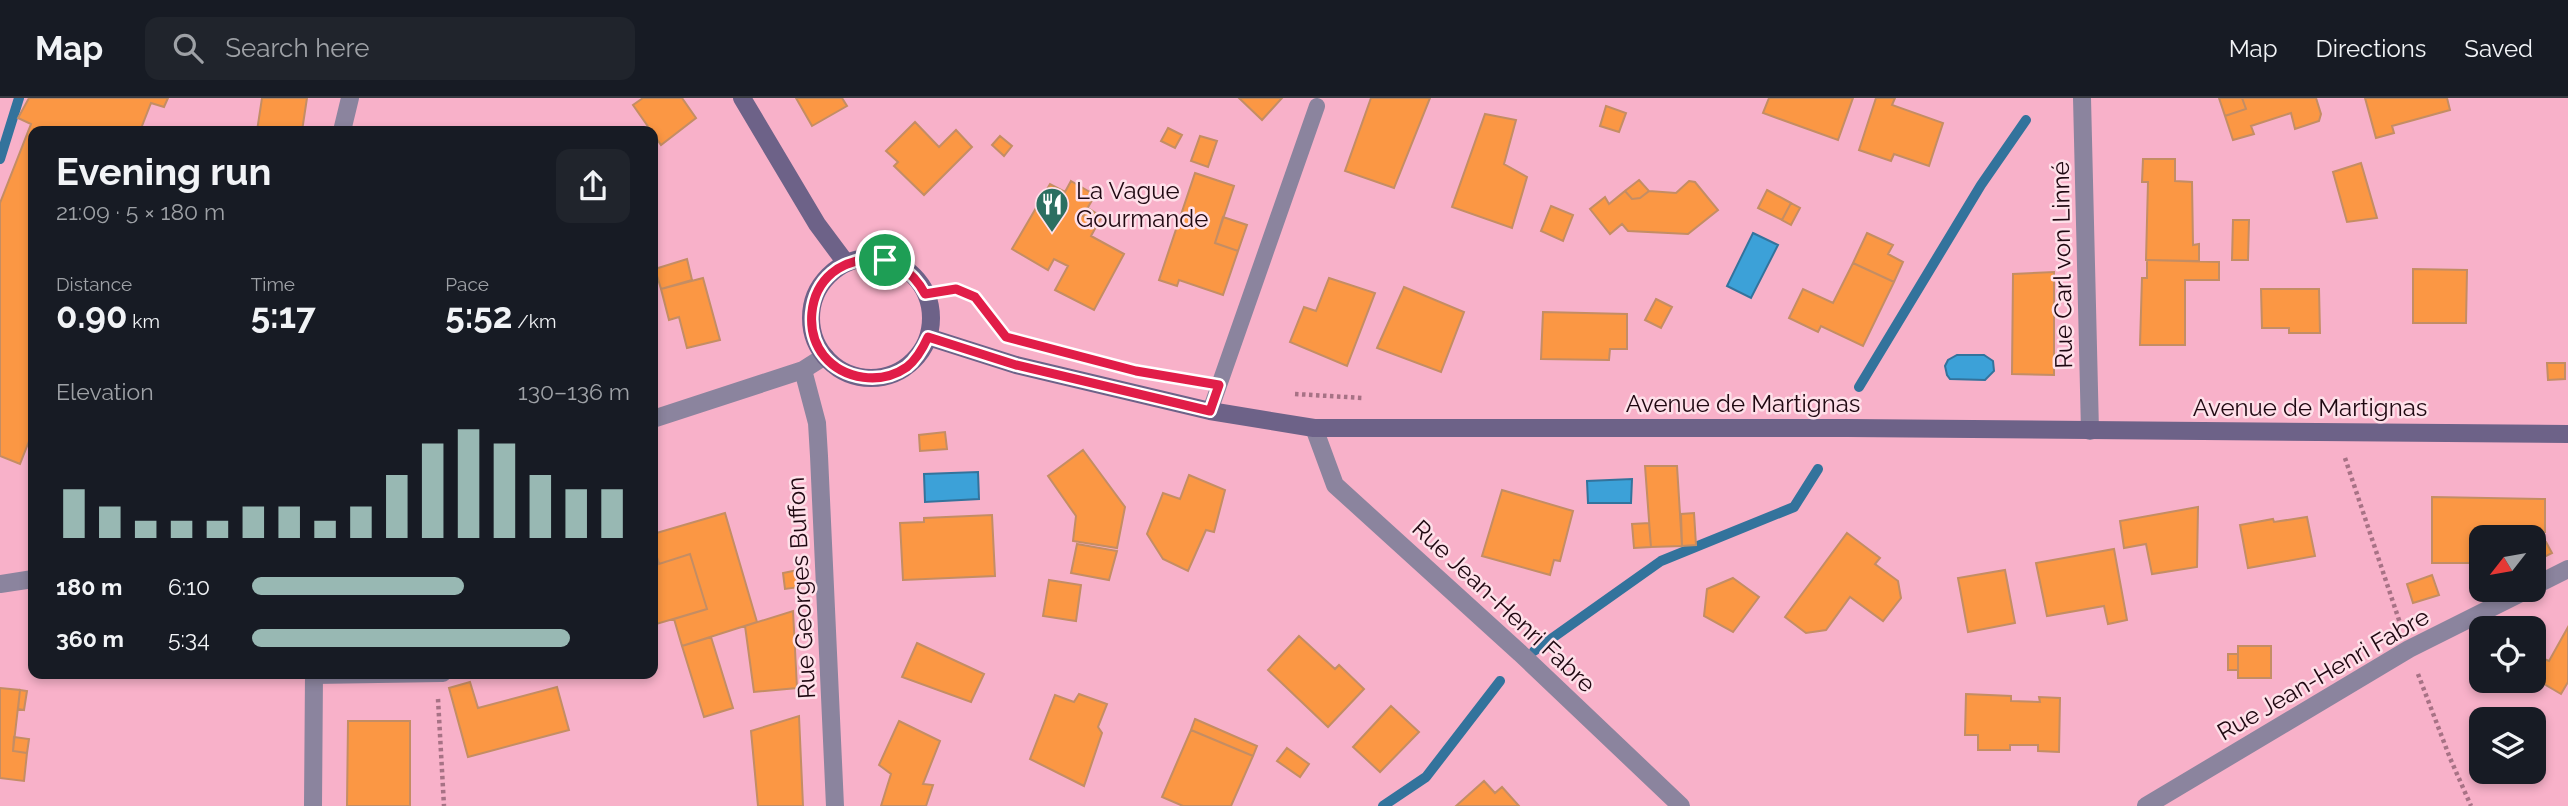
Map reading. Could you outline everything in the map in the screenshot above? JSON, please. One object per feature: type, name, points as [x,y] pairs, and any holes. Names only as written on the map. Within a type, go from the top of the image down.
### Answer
[{"type":"street","points":[[343,126],[350,98]]},
{"type":"street","points":[[742,98],[817,224],[846,263]]},
{"type":"street","name":"Rue Carl von Linné","points":[[2082,98],[2090,430]]},
{"type":"street","points":[[866,258],[885,260],[903,268],[918,281],[925,294],[931,317],[928,337],[920,353],[907,366],[891,375],[873,378],[855,376],[838,369],[825,356],[815,340],[811,323],[813,304],[820,287],[831,273],[846,263],[866,258]]},
{"type":"street","name":"Avenue de Martignas","points":[[928,337],[1016,365],[1210,411],[1314,428],[1848,428],[2568,434]]},
{"type":"street","points":[[658,417],[803,370],[825,356]]},
{"type":"street","name":"Rue Georges Buffon","points":[[803,370],[817,423],[820,456],[835,806]]},
{"type":"street","name":"Rue Jean-Henri Fabre","points":[[1314,428],[1335,485],[1521,653],[1681,806]]},
{"type":"street","points":[[2546,580],[2568,569]]},
{"type":"street","points":[[0,584],[28,580]]},
{"type":"street","name":"Rue Jean-Henri Fabre","points":[[2146,806],[2409,649],[2503,602]]},
{"type":"street","points":[[313,806],[314,679]]},
{"type":"lane","points":[[1210,411],[1317,106]]},
{"type":"path","points":[[925,294],[956,289],[975,297],[1006,337]]},
{"type":"path","points":[[1287,394],[1365,398]]},
{"type":"path","points":[[440,679],[444,806]]},
{"type":"water","points":[[1753,233],[1778,245],[1751,298],[1727,286]]},
{"type":"water","points":[[1957,355],[1984,355],[1993,361],[1994,371],[1985,380],[1950,379],[1945,366],[1948,360]]},
{"type":"water","points":[[978,472],[979,499],[925,502],[924,474]]},
{"type":"water","points":[[1632,479],[1631,503],[1588,503],[1587,481]]},
{"type":"building","points":[[29,98],[168,98],[164,107],[151,103],[142,126],[30,126],[31,124],[18,118]]},
{"type":"building","points":[[262,98],[307,98],[303,126],[258,126]]},
{"type":"building","points":[[643,98],[682,98],[696,118],[661,145],[658,141],[658,126],[648,126],[633,105]]},
{"type":"building","points":[[796,98],[842,98],[847,106],[812,126]]},
{"type":"building","points":[[1239,98],[1282,98],[1262,120]]},
{"type":"building","points":[[1371,98],[1430,98],[1394,188],[1345,171]]},
{"type":"building","points":[[1769,98],[1853,98],[1838,140],[1763,113]]},
{"type":"building","points":[[1876,98],[1895,98],[1892,105],[1943,123],[1929,166],[1894,154],[1891,161],[1859,150]]},
{"type":"building","points":[[2219,98],[2242,98],[2246,109],[2225,116]]},
{"type":"building","points":[[2242,98],[2316,98],[2321,114],[2319,121],[2295,129],[2291,113],[2251,126],[2254,134],[2233,140],[2225,116],[2246,109]]},
{"type":"building","points":[[2365,98],[2447,98],[2450,110],[2392,126],[2394,133],[2376,138]]},
{"type":"building","points":[[1606,106],[1626,113],[1619,132],[1600,126]]},
{"type":"building","points":[[1485,114],[1516,120],[1504,164],[1527,177],[1512,228],[1452,207]]},
{"type":"building","points":[[915,122],[939,147],[956,130],[972,147],[924,195],[894,166],[898,162],[886,151]]},
{"type":"building","points":[[1168,128],[1182,135],[1175,148],[1161,141]]},
{"type":"building","points":[[28,132],[28,444],[20,464],[0,456],[0,203]]},
{"type":"building","points":[[1000,136],[1012,146],[1004,156],[992,145]]},
{"type":"building","points":[[1200,136],[1217,141],[1208,167],[1191,161]]},
{"type":"building","points":[[2143,159],[2175,159],[2175,181],[2192,182],[2193,245],[2199,244],[2199,261],[2146,260],[2148,182],[2142,182]]},
{"type":"building","points":[[2361,163],[2377,218],[2347,222],[2333,172]]},
{"type":"building","points":[[1195,173],[1234,186],[1215,243],[1238,251],[1223,295],[1179,280],[1177,286],[1159,280]]},
{"type":"building","points":[[1639,180],[1649,191],[1640,198],[1632,199],[1625,191]]},
{"type":"building","points":[[1071,181],[1095,195],[1083,216],[1097,225],[1091,236],[1124,254],[1094,310],[1055,290],[1068,266],[1054,259],[1048,270],[1012,249],[1050,184],[1065,192]]},
{"type":"building","points":[[1689,181],[1695,182],[1718,210],[1688,234],[1628,231],[1622,224],[1610,234],[1590,209],[1605,197],[1609,204],[1625,191],[1632,199],[1640,198],[1649,191],[1676,193]]},
{"type":"building","points":[[1767,190],[1791,203],[1782,220],[1758,208]]},
{"type":"building","points":[[1791,203],[1800,208],[1791,225],[1782,220]]},
{"type":"building","points":[[1551,206],[1573,215],[1563,241],[1541,231]]},
{"type":"building","points":[[1088,208],[1102,217],[1097,225],[1083,216]]},
{"type":"building","points":[[1223,217],[1247,225],[1238,251],[1215,243]]},
{"type":"building","points":[[2233,220],[2249,220],[2248,260],[2232,260]]},
{"type":"building","points":[[1867,233],[1893,245],[1888,254],[1903,262],[1894,282],[1853,263]]},
{"type":"building","points":[[687,259],[692,280],[661,289],[658,268]]},
{"type":"building","points":[[2147,260],[2219,262],[2219,280],[2185,280],[2185,345],[2140,345],[2142,278],[2147,278]]},
{"type":"building","points":[[1853,263],[1894,282],[1863,346],[1821,326],[1818,332],[1789,318],[1803,289],[1833,303]]},
{"type":"building","points":[[2413,269],[2467,270],[2466,323],[2413,323]]},
{"type":"building","points":[[2054,272],[2054,375],[2012,374],[2013,274]]},
{"type":"building","points":[[703,278],[720,340],[687,348],[679,317],[669,320],[661,289]]},
{"type":"building","points":[[1329,278],[1375,293],[1347,366],[1290,342],[1304,307],[1316,311]]},
{"type":"building","points":[[1404,287],[1464,312],[1441,372],[1377,348]]},
{"type":"building","points":[[2261,289],[2319,289],[2320,333],[2289,333],[2289,328],[2262,328]]},
{"type":"building","points":[[1656,299],[1672,307],[1661,328],[1645,320]]},
{"type":"building","points":[[1543,312],[1627,314],[1627,349],[1610,349],[1609,360],[1541,359]]},
{"type":"building","points":[[2547,363],[2565,363],[2565,379],[2548,380]]},
{"type":"building","points":[[945,432],[947,449],[920,451],[919,435]]},
{"type":"building","points":[[1083,450],[1125,507],[1117,548],[1073,541],[1076,516],[1048,476]]},
{"type":"building","points":[[1645,466],[1677,466],[1682,546],[1651,547]]},
{"type":"building","points":[[1189,475],[1225,490],[1214,532],[1206,530],[1188,571],[1163,559],[1147,534],[1163,493],[1180,499]]},
{"type":"building","points":[[1502,490],[1573,511],[1560,561],[1554,560],[1550,575],[1482,556]]},
{"type":"building","points":[[2432,497],[2545,499],[2545,525],[2469,525],[2469,563],[2432,563]]},
{"type":"building","points":[[2198,507],[2197,567],[2152,574],[2146,544],[2124,548],[2120,521]]},
{"type":"building","points":[[725,513],[757,622],[682,646],[674,619],[707,609],[690,554],[659,564],[658,533]]},
{"type":"building","points":[[1694,513],[1696,545],[1682,546],[1681,514]]},
{"type":"building","points":[[992,515],[995,576],[903,580],[900,523],[924,522],[924,518]]},
{"type":"building","points":[[2307,517],[2315,556],[2248,568],[2240,525]]},
{"type":"building","points":[[1649,523],[1651,547],[1634,548],[1632,524]]},
{"type":"building","points":[[1847,533],[1880,558],[1875,564],[1898,581],[1901,598],[1883,621],[1850,597],[1826,630],[1806,633],[1785,617]]},
{"type":"building","points":[[2546,542],[2552,553],[2546,556]]},
{"type":"building","points":[[1077,544],[1117,551],[1109,580],[1071,573]]},
{"type":"building","points":[[2114,549],[2127,620],[2108,624],[2104,606],[2047,616],[2036,563]]},
{"type":"building","points":[[690,554],[707,609],[658,624],[658,561],[659,564]]},
{"type":"building","points":[[798,570],[800,587],[785,589],[783,573]]},
{"type":"building","points":[[2005,570],[2015,623],[1968,632],[1958,578]]},
{"type":"building","points":[[2432,575],[2439,595],[2413,603],[2407,584]]},
{"type":"building","points":[[1733,578],[1759,597],[1733,632],[1704,616],[1707,589]]},
{"type":"building","points":[[1049,580],[1081,585],[1076,621],[1043,616]]},
{"type":"building","points":[[793,611],[797,688],[754,692],[745,626]]},
{"type":"building","points":[[2568,627],[2568,682],[2561,694],[2546,685],[2546,660],[2549,661]]},
{"type":"building","points":[[1299,636],[1335,669],[1339,665],[1364,689],[1328,727],[1268,670]]},
{"type":"building","points":[[711,637],[733,708],[704,717],[682,646]]},
{"type":"building","points":[[917,643],[984,674],[971,702],[902,677]]},
{"type":"building","points":[[2238,646],[2271,646],[2271,678],[2238,678]]},
{"type":"building","points":[[2228,654],[2238,654],[2238,670],[2228,670]]},
{"type":"building","points":[[470,682],[478,708],[557,687],[569,730],[468,757],[449,688]]},
{"type":"building","points":[[0,688],[20,690],[13,751],[27,753],[24,781],[0,778]]},
{"type":"building","points":[[20,690],[27,691],[24,710],[18,709]]},
{"type":"building","points":[[1079,694],[1107,704],[1098,727],[1102,733],[1084,786],[1030,759],[1055,695],[1074,702]]},
{"type":"building","points":[[1966,694],[2011,696],[2011,701],[2040,702],[2039,697],[2060,698],[2059,752],[2038,751],[2038,745],[2010,745],[2010,750],[1978,750],[1978,735],[1965,735]]},
{"type":"building","points":[[1391,706],[1419,732],[1380,772],[1353,747]]},
{"type":"building","points":[[799,716],[803,806],[758,806],[751,731]]},
{"type":"building","points":[[1195,719],[1257,746],[1253,756],[1191,730]]},
{"type":"building","points":[[348,721],[410,721],[410,806],[347,806]]},
{"type":"building","points":[[899,721],[940,741],[923,784],[933,785],[926,806],[881,806],[891,774],[879,765]]},
{"type":"building","points":[[1191,730],[1253,756],[1231,806],[1183,806],[1162,797]]},
{"type":"building","points":[[14,737],[29,739],[27,753],[13,751]]},
{"type":"building","points":[[1287,748],[1309,764],[1300,777],[1277,761]]},
{"type":"building","points":[[1484,781],[1495,793],[1502,787],[1519,806],[1456,806]]},
{"type":"waterway","points":[[0,159],[19,98]]},
{"type":"waterway","points":[[1859,387],[1981,185],[2026,120]]},
{"type":"waterway","points":[[1534,651],[1661,561],[1794,507],[1818,469]]},
{"type":"waterway","points":[[1383,806],[1426,777],[1500,681]]},
{"type":"place","name":"La Vague Gourmande","points":[[1052,234]]},
{"type":"route","points":[[866,258],[885,260],[903,268],[918,281],[925,294],[956,289],[975,297],[1006,337],[1136,371],[1219,385],[1210,411],[1016,365],[928,337],[920,353],[907,366],[891,375],[873,378],[855,376],[838,369],[825,356],[815,340],[811,323],[813,304],[820,287],[831,273],[846,263],[866,258]]}]
